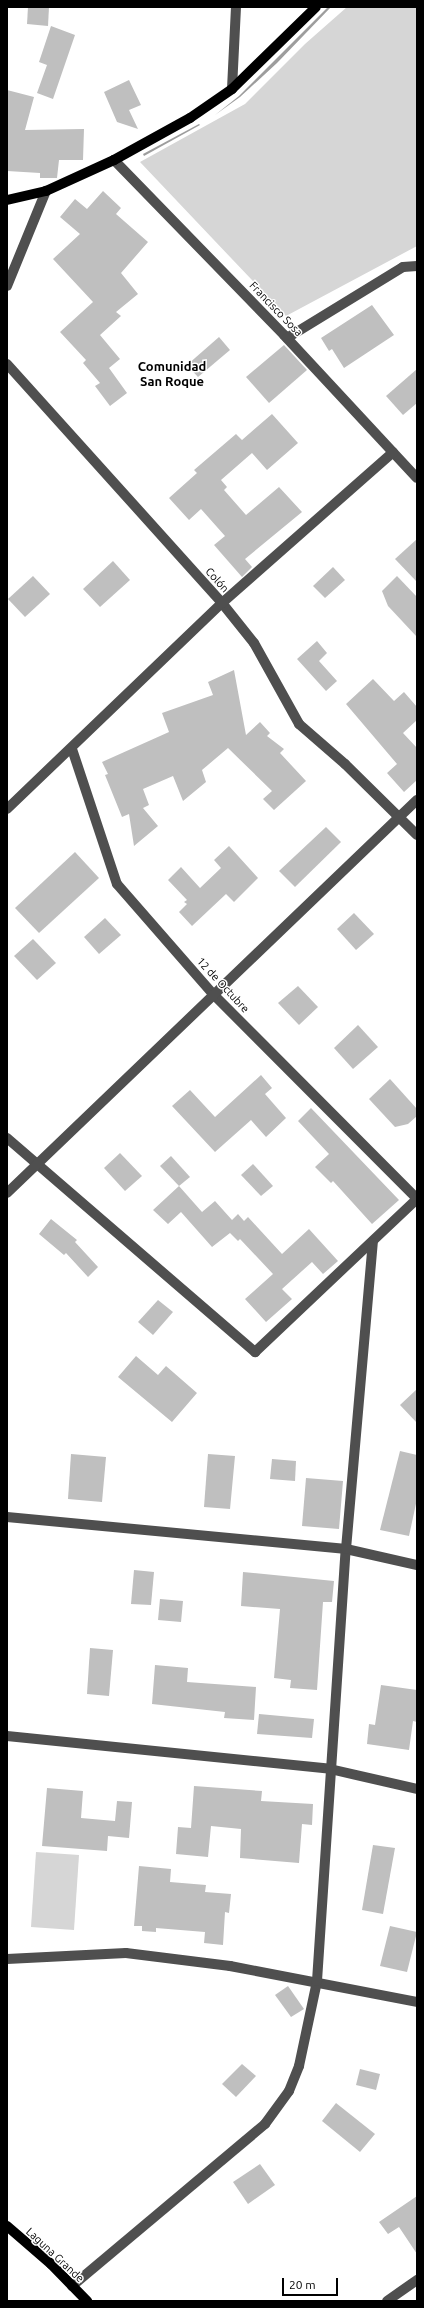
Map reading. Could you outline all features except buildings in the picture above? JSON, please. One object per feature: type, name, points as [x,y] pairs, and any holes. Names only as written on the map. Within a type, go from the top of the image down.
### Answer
[{"type":"main road","points":[[7,200],[46,191],[114,160],[190,118],[232,89],[316,7]]},
{"type":"main road","name":"Laguna Grande","points":[[7,2226],[87,2301]]},
{"type":"street","points":[[232,89],[236,7]]},
{"type":"street","name":"Francisco Sosa","points":[[114,160],[287,338],[417,478]]},
{"type":"street","points":[[7,286],[46,191]]},
{"type":"street","points":[[287,338],[403,267],[417,266]]},
{"type":"street","name":"Colón","points":[[7,364],[222,603],[254,643],[299,724],[399,816],[417,835]]},
{"type":"street","points":[[7,809],[72,749],[222,603],[392,452]]},
{"type":"street","name":"12 de Octubre","points":[[72,749],[116,884],[214,995],[417,1199]]},
{"type":"street","points":[[7,1193],[417,800]]},
{"type":"street","points":[[7,1138],[255,1352],[373,1243],[417,1199]]},
{"type":"street","points":[[72,2286],[264,2124],[289,2091],[299,2066],[317,1981],[330,1769],[346,1549],[373,1243]]},
{"type":"street","points":[[7,1517],[346,1549],[417,1565]]},
{"type":"street","points":[[7,1736],[330,1769],[417,1789]]},
{"type":"street","points":[[7,1959],[126,1953],[230,1966],[317,1981],[417,2002]]},
{"type":"street","points":[[387,2301],[417,2280]]},
{"type":"shaded area","points":[[328,7],[331,7],[277,63],[240,97],[215,115],[239,96]]},
{"type":"shaded area","points":[[347,7],[417,7],[417,246],[286,316],[140,162],[245,104],[305,44]]},
{"type":"shaded area","points":[[199,124],[200,125],[144,156],[143,154]]},
{"type":"shaded area","points":[[36,1852],[79,1855],[74,1930],[31,1927]]},
{"type":"district","name":"Comunidad San Roque","points":[[172,374]]}]
